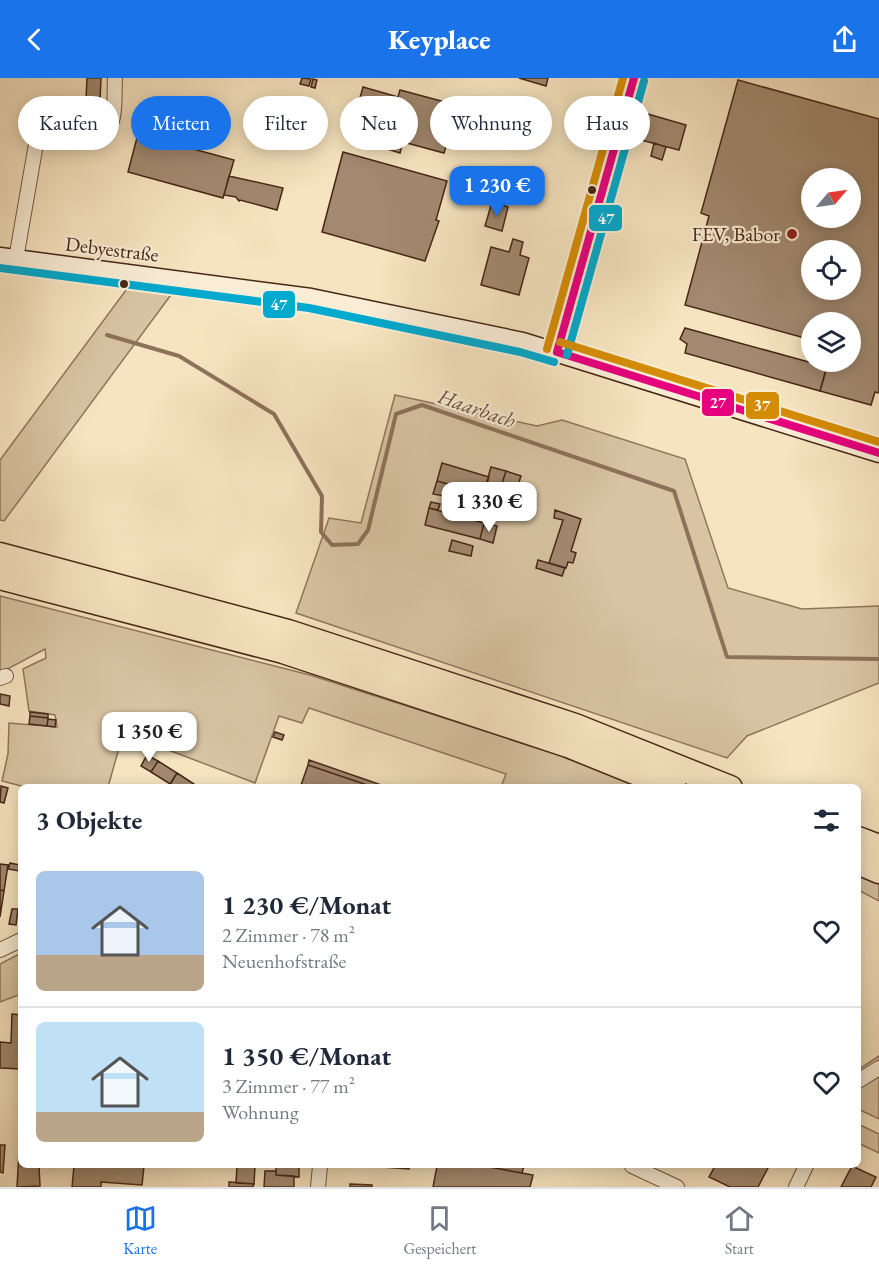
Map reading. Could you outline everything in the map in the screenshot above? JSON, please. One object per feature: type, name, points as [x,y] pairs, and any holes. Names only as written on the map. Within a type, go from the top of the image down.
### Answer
[{"type":"highway","points":[[0,555],[288,632],[575,726],[720,784]]},
{"type":"highway","points":[[0,577],[284,651],[568,745],[664,784]]},
{"type":"highway","points":[[861,839],[879,847]]},
{"type":"highway","points":[[861,863],[879,871]]},
{"type":"main road","points":[[557,352],[634,78]]},
{"type":"main road","name":"Debyestraße","points":[[8,258],[311,298],[523,342],[879,453]]},
{"type":"street","points":[[8,258],[40,121],[93,135],[106,131],[112,122],[115,78]]},
{"type":"street","points":[[0,950],[18,941]]},
{"type":"street","points":[[861,1079],[879,1068]]},
{"type":"street","points":[[318,1187],[320,1168]]},
{"type":"street","points":[[636,1168],[677,1187]]},
{"type":"street","points":[[796,1187],[805,1168]]},
{"type":"shaded area","points":[[129,286],[173,292],[4,521],[0,520],[0,460]]},
{"type":"shaded area","points":[[395,395],[537,426],[562,420],[685,459],[728,588],[802,609],[879,606],[879,683],[747,736],[727,758],[296,613],[329,518],[361,523]]},
{"type":"shaded area","points":[[0,596],[310,675],[550,752],[636,784],[502,784],[506,774],[309,708],[302,723],[279,716],[255,783],[158,746],[121,741],[109,784],[18,785],[2,781],[8,754],[9,723],[57,727],[55,715],[29,711],[23,669],[46,658],[45,649],[0,673]]},
{"type":"shaded area","points":[[861,875],[879,882],[879,901],[861,892]]},
{"type":"shaded area","points":[[18,955],[18,995],[0,1002],[0,964]]},
{"type":"shaded area","points":[[879,1056],[879,1119],[861,1110],[861,1068]]},
{"type":"shaded area","points":[[861,1125],[879,1134],[879,1153],[861,1144]]},
{"type":"building","points":[[87,78],[101,78],[100,96],[86,96]]},
{"type":"building","points":[[302,78],[311,79],[309,86],[300,84]]},
{"type":"building","points":[[519,78],[548,78],[546,86]]},
{"type":"building","points":[[313,79],[317,80],[315,88],[311,87]]},
{"type":"building","name":"FEV, Babor","points":[[738,80],[879,119],[879,393],[875,392],[871,405],[820,391],[825,372],[861,372],[861,312],[801,312],[801,337],[685,305],[709,216],[701,213]]},
{"type":"building","points":[[363,87],[394,96],[361,96]]},
{"type":"building","points":[[400,90],[430,98],[430,149],[418,146],[418,96],[398,96]]},
{"type":"building","points":[[650,115],[686,125],[679,150],[650,142]]},
{"type":"building","points":[[654,143],[666,147],[662,160],[651,156]]},
{"type":"building","points":[[134,150],[197,150],[234,160],[223,198],[128,172]]},
{"type":"building","points":[[343,152],[447,181],[436,220],[439,221],[425,261],[322,232]]},
{"type":"building","points":[[229,176],[283,188],[277,210],[224,195]]},
{"type":"building","points":[[492,202],[508,207],[502,231],[485,226]]},
{"type":"building","points":[[513,239],[523,242],[520,255],[529,258],[519,295],[481,285],[491,247],[509,252]]},
{"type":"building","points":[[685,328],[801,360],[801,372],[826,372],[820,391],[685,353],[687,344],[680,339]]},
{"type":"building","points":[[442,463],[489,477],[483,495],[437,481]]},
{"type":"building","points":[[491,467],[506,471],[497,499],[483,495]]},
{"type":"building","points":[[506,471],[521,476],[511,507],[506,506],[507,502],[497,499]]},
{"type":"building","points":[[437,481],[448,484],[444,496],[433,494]]},
{"type":"building","points":[[431,502],[440,504],[438,510],[429,508]]},
{"type":"building","points":[[429,508],[484,523],[480,539],[425,525]]},
{"type":"building","points":[[555,510],[581,519],[571,551],[576,553],[573,563],[568,562],[566,568],[549,563],[563,520],[554,518]]},
{"type":"building","points":[[484,523],[497,526],[493,543],[480,539]]},
{"type":"building","points":[[452,540],[473,546],[471,556],[449,551]]},
{"type":"building","points":[[538,560],[565,568],[562,576],[536,568]]},
{"type":"building","points":[[0,694],[10,696],[9,706],[0,704]]},
{"type":"building","points":[[30,712],[48,714],[48,718],[30,716]]},
{"type":"building","points":[[30,716],[48,718],[47,726],[29,724]]},
{"type":"building","points":[[48,719],[56,720],[55,727],[47,726]]},
{"type":"building","points":[[275,732],[284,735],[282,740],[273,737]]},
{"type":"building","points":[[147,755],[158,761],[151,772],[141,766]]},
{"type":"building","points":[[309,760],[378,784],[364,784],[308,765]]},
{"type":"building","points":[[158,761],[177,773],[170,784],[151,772]]},
{"type":"building","points":[[308,765],[364,784],[301,784]]},
{"type":"building","points":[[177,773],[194,784],[170,784]]},
{"type":"building","points":[[1,786],[8,788],[4,803],[0,802]]},
{"type":"building","points":[[10,863],[18,865],[18,871],[8,869]]},
{"type":"building","points":[[0,864],[8,865],[4,891],[0,890]]},
{"type":"building","points":[[0,890],[4,891],[0,917]]},
{"type":"building","points":[[12,909],[18,909],[16,925],[9,924]]},
{"type":"building","points":[[12,1014],[18,1015],[18,1069],[0,1068],[0,1042],[11,1043]]},
{"type":"building","points":[[0,1145],[5,1145],[3,1173],[0,1172]]},
{"type":"building","points":[[18,1168],[39,1168],[40,1186],[17,1187]]},
{"type":"building","points":[[74,1168],[144,1168],[142,1185],[101,1182],[101,1187],[72,1187]]},
{"type":"building","points":[[237,1168],[255,1168],[254,1184],[236,1183]]},
{"type":"building","points":[[276,1168],[299,1168],[299,1177],[276,1175]]},
{"type":"building","points":[[437,1168],[495,1168],[533,1175],[530,1187],[433,1187]]},
{"type":"building","points":[[495,1168],[523,1168],[522,1173]]},
{"type":"building","points":[[714,1168],[768,1168],[758,1187],[730,1187],[709,1177]]},
{"type":"building","points":[[851,1168],[856,1168],[876,1177],[871,1187],[841,1187]]},
{"type":"building","points":[[265,1171],[276,1171],[276,1175],[294,1176],[294,1187],[264,1187]]},
{"type":"building","points":[[229,1182],[254,1184],[253,1187],[229,1187]]},
{"type":"building","points":[[350,1184],[372,1185],[372,1187],[350,1187]]},
{"type":"waterway","name":"Haarbach","points":[[107,335],[179,356],[274,414],[322,496],[321,532],[332,545],[358,544],[368,530],[396,414],[422,405],[674,491],[727,657],[879,659]]},
{"type":"transit line","name":"37","points":[[547,349],[623,78]]},
{"type":"transit line","name":"27","points":[[557,352],[634,78]]},
{"type":"transit line","name":"47","points":[[567,355],[644,81]]},
{"type":"transit line","name":"47","points":[[0,268],[309,308],[520,352],[554,362]]},
{"type":"transit line","name":"37","points":[[560,342],[879,442]]},
{"type":"transit line","name":"27","points":[[557,352],[879,453]]},
{"type":"place","name":"FEV, Babor","points":[[792,234]]}]
